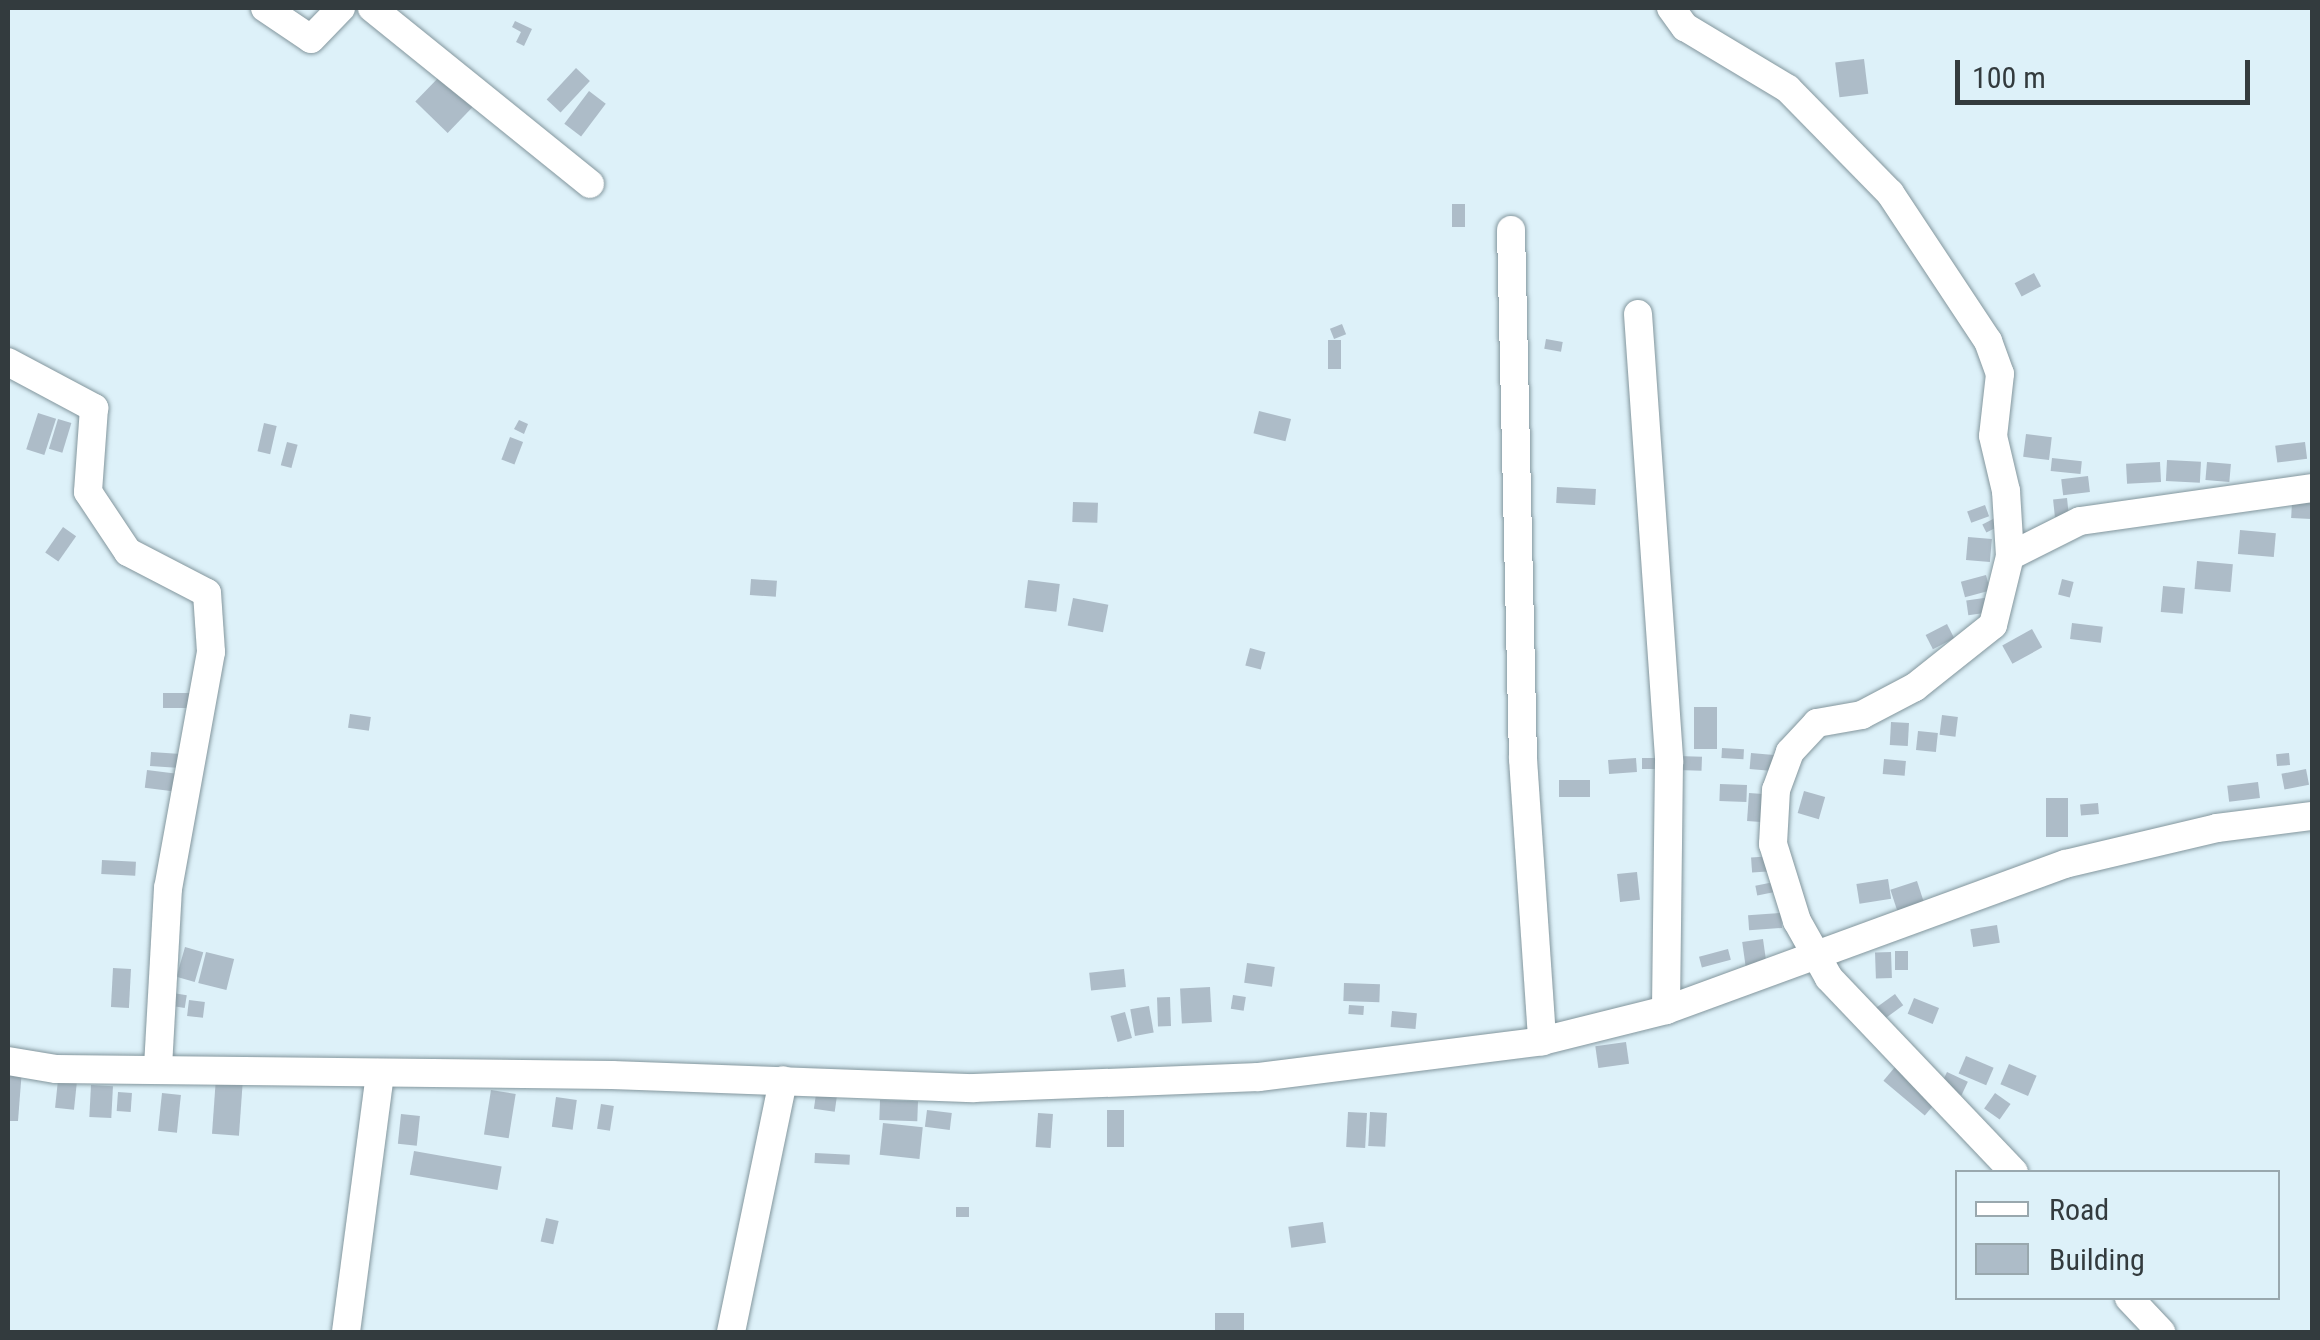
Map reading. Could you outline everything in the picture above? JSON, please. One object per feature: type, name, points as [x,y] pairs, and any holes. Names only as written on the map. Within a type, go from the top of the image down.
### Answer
[{"type":"street","points":[[265,8],[312,39],[340,8]]},
{"type":"street","points":[[372,8],[590,184]]},
{"type":"street","points":[[1670,8],[1685,28],[1788,90],[1890,193],[1988,341],[2000,374],[1993,436],[2006,491],[2010,556],[1993,625],[1915,686],[1862,715],[1817,723],[1790,752],[1776,790],[1773,844],[1797,920],[1818,960],[2012,1170]]},
{"type":"street","points":[[1511,230],[1524,759],[1542,1041]]},
{"type":"street","points":[[1638,314],[1668,762],[1666,1010]]},
{"type":"street","points":[[8,362],[94,408],[88,492],[128,552],[206,593],[211,652],[168,888],[158,1069]]},
{"type":"street","points":[[2010,556],[2080,522],[2312,488]]},
{"type":"street","points":[[8,1060],[56,1069],[783,1080],[974,1088],[1259,1077],[1542,1041],[1666,1010],[1818,960],[2066,864],[2217,828],[2312,816]]},
{"type":"street","points":[[346,1332],[380,1074]]},
{"type":"street","points":[[731,1332],[783,1080]]},
{"type":"street","points":[[2131,1300],[2161,1332]]},
{"type":"building","points":[[515,21],[532,29],[524,46],[516,42],[521,32],[512,27]]},
{"type":"building","points":[[1864,59],[1868,94],[1839,97],[1835,63]]},
{"type":"building","points":[[576,68],[590,81],[561,112],[547,99]]},
{"type":"building","points":[[441,75],[473,106],[448,133],[415,102]]},
{"type":"building","points":[[589,91],[606,104],[581,136],[564,124]]},
{"type":"building","points":[[1452,204],[1465,204],[1465,227],[1452,227]]},
{"type":"building","points":[[2034,273],[2041,286],[2022,297],[2015,283]]},
{"type":"building","points":[[1342,324],[1346,334],[1334,339],[1330,329]]},
{"type":"building","points":[[1546,339],[1563,342],[1561,352],[1544,349]]},
{"type":"building","points":[[1328,340],[1341,340],[1341,369],[1328,369]]},
{"type":"building","points":[[1259,411],[1291,419],[1285,441],[1253,433]]},
{"type":"building","points":[[38,413],[56,419],[44,455],[26,449]]},
{"type":"building","points":[[58,419],[71,423],[62,453],[49,449]]},
{"type":"building","points":[[519,420],[528,424],[524,434],[514,429]]},
{"type":"building","points":[[264,423],[277,426],[270,454],[257,451]]},
{"type":"building","points":[[2026,434],[2052,437],[2049,460],[2023,457]]},
{"type":"building","points":[[510,437],[523,442],[514,464],[501,459]]},
{"type":"building","points":[[287,442],[298,445],[291,468],[281,465]]},
{"type":"building","points":[[2305,442],[2307,459],[2277,463],[2275,446]]},
{"type":"building","points":[[2052,458],[2082,461],[2080,474],[2051,471]]},
{"type":"building","points":[[2167,460],[2201,462],[2200,483],[2166,481]]},
{"type":"building","points":[[2160,462],[2161,482],[2127,484],[2126,464]]},
{"type":"building","points":[[2207,462],[2231,464],[2229,482],[2205,480]]},
{"type":"building","points":[[2088,476],[2090,492],[2063,495],[2061,479]]},
{"type":"building","points":[[1557,487],[1596,489],[1595,505],[1556,503]]},
{"type":"building","points":[[2067,498],[2069,516],[2055,517],[2053,499]]},
{"type":"building","points":[[1073,502],[1098,503],[1097,523],[1072,522]]},
{"type":"building","points":[[2292,502],[2312,503],[2311,519],[2291,518]]},
{"type":"building","points":[[1985,505],[1989,516],[1971,523],[1967,511]]},
{"type":"building","points":[[2001,515],[2005,523],[1986,533],[1982,525]]},
{"type":"building","points":[[63,527],[76,536],[58,562],[45,552]]},
{"type":"building","points":[[2240,530],[2276,533],[2274,557],[2238,554]]},
{"type":"building","points":[[1968,537],[1992,539],[1990,562],[1966,560]]},
{"type":"building","points":[[2197,561],[2233,564],[2230,592],[2195,589]]},
{"type":"building","points":[[1986,575],[1990,590],[1965,597],[1961,582]]},
{"type":"building","points":[[751,579],[777,581],[776,597],[750,595]]},
{"type":"building","points":[[2062,579],[2074,582],[2070,597],[2058,595]]},
{"type":"building","points":[[1028,580],[1060,584],[1056,612],[1025,608]]},
{"type":"building","points":[[2163,586],[2185,588],[2183,614],[2161,612]]},
{"type":"building","points":[[1991,597],[1993,612],[1968,615],[1966,600]]},
{"type":"building","points":[[1073,598],[1108,605],[1103,632],[1068,625]]},
{"type":"building","points":[[2072,623],[2103,627],[2101,643],[2070,639]]},
{"type":"building","points":[[1947,624],[1954,638],[1933,649],[1926,635]]},
{"type":"building","points":[[2032,629],[2042,647],[2012,664],[2002,645]]},
{"type":"building","points":[[1250,648],[1265,652],[1261,670],[1245,665]]},
{"type":"building","points":[[163,693],[190,693],[190,708],[163,708]]},
{"type":"building","points":[[1694,707],[1717,707],[1717,749],[1694,749]]},
{"type":"building","points":[[350,714],[371,717],[369,731],[348,728]]},
{"type":"building","points":[[1942,715],[1958,717],[1955,737],[1940,735]]},
{"type":"building","points":[[1891,722],[1909,723],[1908,746],[1890,745]]},
{"type":"building","points":[[1918,731],[1938,733],[1936,752],[1916,750]]},
{"type":"building","points":[[1722,748],[1744,749],[1743,759],[1721,758]]},
{"type":"building","points":[[151,752],[181,754],[180,768],[150,766]]},
{"type":"building","points":[[1751,753],[1774,755],[1773,771],[1750,769]]},
{"type":"building","points":[[2289,753],[2290,765],[2277,766],[2276,754]]},
{"type":"building","points":[[1678,756],[1702,757],[1701,771],[1678,770]]},
{"type":"building","points":[[1636,758],[1637,772],[1609,774],[1608,760]]},
{"type":"building","points":[[1642,758],[1660,758],[1660,769],[1642,769]]},
{"type":"building","points":[[1884,759],[1906,761],[1905,776],[1883,774]]},
{"type":"building","points":[[2306,769],[2309,785],[2285,789],[2281,774]]},
{"type":"building","points":[[147,770],[181,774],[179,792],[145,788]]},
{"type":"building","points":[[1559,780],[1590,780],[1590,797],[1559,797]]},
{"type":"building","points":[[2258,782],[2260,798],[2229,802],[2227,786]]},
{"type":"building","points":[[1720,784],[1747,785],[1746,802],[1719,801]]},
{"type":"building","points":[[1804,791],[1825,797],[1819,819],[1798,813]]},
{"type":"building","points":[[1749,793],[1763,794],[1761,822],[1747,821]]},
{"type":"building","points":[[2046,798],[2068,798],[2068,837],[2046,837]]},
{"type":"building","points":[[2098,803],[2099,814],[2081,816],[2080,805]]},
{"type":"building","points":[[1774,856],[1775,871],[1752,873],[1751,858]]},
{"type":"building","points":[[102,860],[136,862],[135,876],[101,874]]},
{"type":"building","points":[[1637,872],[1640,900],[1620,902],[1617,874]]},
{"type":"building","points":[[1888,879],[1891,899],[1860,904],[1856,884]]},
{"type":"building","points":[[1917,881],[1924,902],[1897,911],[1890,890]]},
{"type":"building","points":[[1774,882],[1776,892],[1757,895],[1755,886]]},
{"type":"building","points":[[1781,913],[1782,928],[1749,930],[1748,915]]},
{"type":"building","points":[[1997,925],[2000,943],[1973,947],[1970,929]]},
{"type":"building","points":[[1763,939],[1767,966],[1746,969],[1742,942]]},
{"type":"building","points":[[185,947],[203,952],[195,982],[176,977]]},
{"type":"building","points":[[1728,949],[1731,960],[1702,967],[1699,957]]},
{"type":"building","points":[[1895,951],[1908,951],[1908,970],[1895,970]]},
{"type":"building","points":[[206,952],[234,959],[226,990],[198,983]]},
{"type":"building","points":[[1891,952],[1892,978],[1876,979],[1875,953]]},
{"type":"building","points":[[1247,963],[1275,967],[1272,987],[1244,983]]},
{"type":"building","points":[[113,968],[131,969],[129,1008],[111,1007]]},
{"type":"building","points":[[1124,969],[1126,987],[1091,991],[1089,973]]},
{"type":"building","points":[[1344,983],[1380,984],[1379,1002],[1343,1001]]},
{"type":"building","points":[[1210,987],[1212,1022],[1182,1024],[1180,989]]},
{"type":"building","points":[[167,992],[187,995],[185,1008],[165,1005]]},
{"type":"building","points":[[1895,994],[1903,1005],[1882,1021],[1874,1009]]},
{"type":"building","points":[[1233,995],[1246,997],[1244,1011],[1231,1009]]},
{"type":"building","points":[[1157,997],[1170,997],[1171,1026],[1158,1026]]},
{"type":"building","points":[[1914,998],[1939,1008],[1933,1024],[1908,1014]]},
{"type":"building","points":[[189,1000],[205,1002],[203,1018],[187,1016]]},
{"type":"building","points":[[1349,1005],[1364,1006],[1363,1015],[1348,1014]]},
{"type":"building","points":[[1149,1006],[1154,1033],[1135,1036],[1130,1009]]},
{"type":"building","points":[[1392,1011],[1417,1013],[1416,1029],[1391,1027]]},
{"type":"building","points":[[1125,1012],[1132,1038],[1117,1042],[1111,1016]]},
{"type":"building","points":[[1626,1042],[1629,1064],[1598,1068],[1595,1046]]},
{"type":"building","points":[[1966,1056],[1994,1068],[1986,1085],[1959,1073]]},
{"type":"building","points":[[2009,1064],[2037,1076],[2028,1096],[2000,1084]]},
{"type":"building","points":[[1895,1067],[1936,1102],[1925,1115],[1883,1081]]},
{"type":"building","points":[[8,1068],[22,1069],[18,1121],[8,1121]]},
{"type":"building","points":[[1947,1072],[1968,1082],[1962,1095],[1941,1086]]},
{"type":"building","points":[[216,1077],[243,1079],[239,1136],[212,1134]]},
{"type":"building","points":[[58,1080],[77,1082],[74,1110],[55,1108]]},
{"type":"building","points":[[91,1085],[113,1086],[111,1118],[89,1117]]},
{"type":"building","points":[[491,1090],[516,1094],[509,1138],[484,1134]]},
{"type":"building","points":[[118,1092],[132,1093],[131,1112],[117,1111]]},
{"type":"building","points":[[162,1093],[181,1095],[177,1133],[158,1131]]},
{"type":"building","points":[[1995,1093],[2011,1104],[2000,1119],[1984,1109]]},
{"type":"building","points":[[816,1094],[837,1097],[835,1112],[814,1109]]},
{"type":"building","points":[[556,1097],[577,1100],[573,1130],[552,1127]]},
{"type":"building","points":[[880,1100],[918,1101],[917,1121],[879,1120]]},
{"type":"building","points":[[601,1104],[614,1106],[610,1131],[597,1129]]},
{"type":"building","points":[[927,1110],[952,1113],[950,1130],[925,1127]]},
{"type":"building","points":[[1107,1110],[1124,1110],[1124,1147],[1107,1147]]},
{"type":"building","points":[[1348,1112],[1367,1113],[1365,1148],[1346,1147]]},
{"type":"building","points":[[1370,1112],[1387,1113],[1385,1147],[1368,1146]]},
{"type":"building","points":[[1038,1113],[1053,1114],[1051,1148],[1036,1147]]},
{"type":"building","points":[[401,1114],[420,1116],[417,1146],[398,1144]]},
{"type":"building","points":[[883,1123],[923,1127],[919,1159],[880,1155]]},
{"type":"building","points":[[414,1151],[502,1166],[497,1190],[410,1175]]},
{"type":"building","points":[[815,1153],[850,1155],[849,1165],[814,1163]]},
{"type":"building","points":[[956,1207],[969,1207],[969,1217],[956,1217]]},
{"type":"building","points":[[546,1218],[559,1221],[553,1244],[541,1241]]},
{"type":"building","points":[[1323,1222],[1326,1243],[1291,1248],[1288,1227]]},
{"type":"building","points":[[1215,1313],[1244,1313],[1244,1332],[1215,1332]]}]
